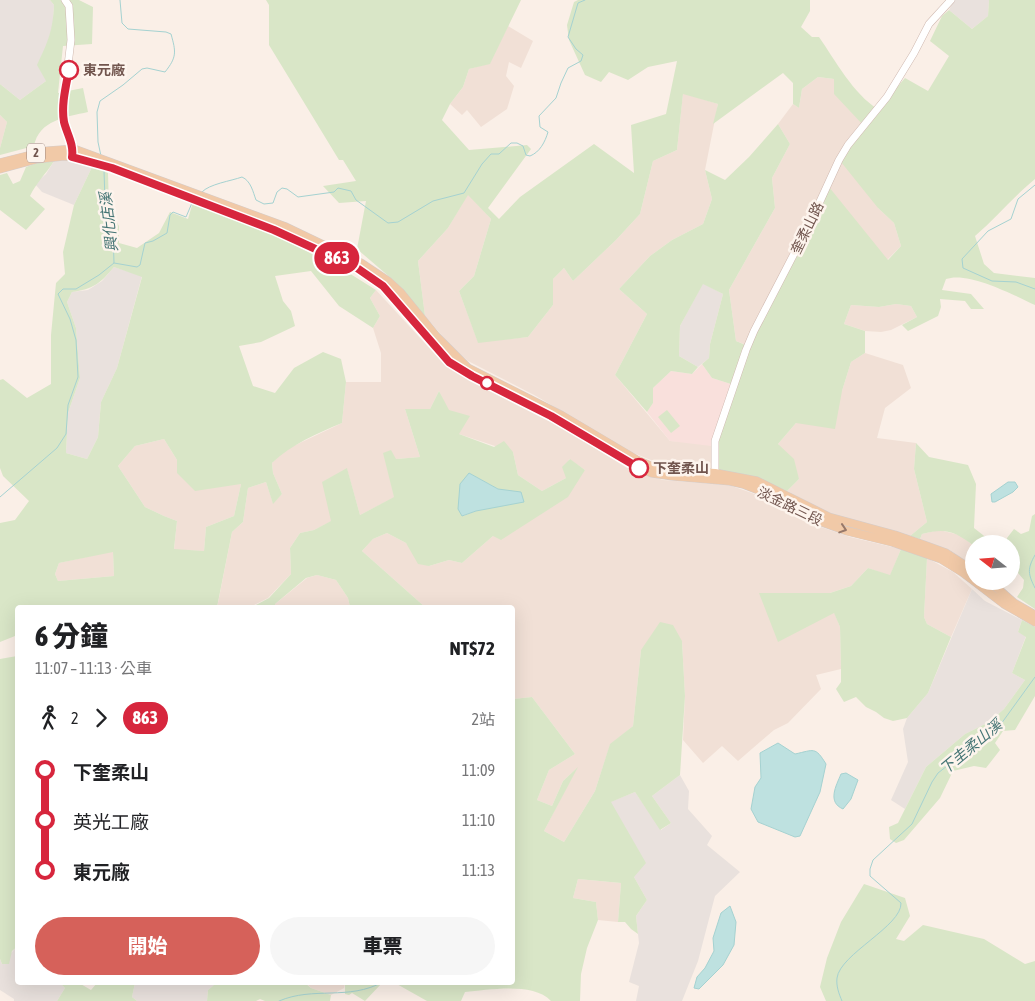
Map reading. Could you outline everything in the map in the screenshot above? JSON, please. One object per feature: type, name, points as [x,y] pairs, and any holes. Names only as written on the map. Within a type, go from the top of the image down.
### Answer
[{"type":"main road","name":"2","points":[[0,163],[47,151],[73,153]]},
{"type":"main road","name":"淡金路三段","points":[[73,153],[112,165],[197,197],[357,268],[383,286],[449,362],[472,376],[551,416],[636,466],[665,475],[757,481],[829,517],[924,545],[946,553],[965,565]]},
{"type":"main road","name":"2","points":[[0,169],[37,158],[64,156],[73,153]]},
{"type":"main road","name":"淡金路三段","points":[[715,477],[743,484],[779,498],[816,520],[846,531],[892,542],[942,559],[965,574]]},
{"type":"main road","name":"淡金路三段","points":[[986,590],[1004,604],[1035,622]]},
{"type":"main road","points":[[999,590],[1014,603],[1035,615]]},
{"type":"street","points":[[65,0],[69,6],[71,40],[63,107],[64,122],[73,153]]},
{"type":"street","name":"奎柔山路","points":[[715,477],[715,441],[754,331],[781,281],[848,144],[887,97],[929,24],[951,0]]},
{"type":"shaded area","points":[[0,0],[50,0],[54,5],[53,25],[47,44],[46,81],[20,100],[0,84]]},
{"type":"shaded area","points":[[954,0],[989,0],[988,16],[972,29],[949,10]]},
{"type":"shaded area","points":[[508,26],[533,41],[521,68],[509,62],[506,76],[514,86],[507,109],[481,127],[467,110],[462,115],[450,104],[463,87],[469,69],[490,63]]},
{"type":"shaded area","points":[[818,77],[834,79],[864,126],[878,208],[894,223],[901,246],[887,260],[810,230],[798,255],[763,312],[749,346],[736,341],[729,290],[775,208],[772,178],[790,144],[778,124],[793,104],[799,108],[802,89]]},
{"type":"shaded area","points":[[683,93],[718,104],[705,170],[712,199],[703,224],[672,240],[650,256],[619,289],[647,314],[615,375],[670,441],[716,443],[718,471],[656,462],[631,452],[536,396],[468,361],[452,347],[425,316],[418,261],[448,228],[468,194],[491,219],[474,276],[459,291],[478,342],[528,337],[553,305],[553,279],[564,268],[573,281],[640,214],[653,161],[677,150]]},
{"type":"shaded area","points":[[0,115],[7,122],[0,148]]},
{"type":"shaded area","points":[[64,159],[76,160],[92,167],[74,205],[42,192],[35,184],[46,174],[54,161]]},
{"type":"shaded area","points":[[114,267],[142,276],[117,368],[101,402],[98,437],[87,459],[66,453],[68,413],[80,378],[76,328],[67,302],[72,292],[88,290],[102,281]]},
{"type":"shaded area","points":[[703,283],[723,294],[710,344],[709,358],[698,367],[679,356],[680,326]]},
{"type":"shaded area","points":[[376,290],[432,351],[457,373],[556,424],[627,468],[663,480],[729,485],[775,501],[821,527],[850,537],[901,549],[890,576],[868,568],[851,586],[830,593],[759,593],[834,612],[840,627],[841,669],[816,675],[821,689],[788,723],[774,730],[738,761],[722,746],[703,763],[683,740],[685,696],[682,641],[641,650],[633,726],[610,745],[595,791],[564,842],[544,831],[576,769],[563,781],[552,806],[537,800],[549,770],[575,754],[532,697],[515,699],[515,605],[423,605],[362,551],[373,539],[387,533],[406,543],[429,566],[449,560],[462,563],[493,536],[585,470],[569,459],[566,478],[542,491],[518,475],[513,452],[459,434],[439,391],[430,409],[405,409],[420,457],[396,459],[395,497],[360,515],[347,469],[323,482],[332,521],[314,530],[300,533],[290,548],[291,574],[268,598],[254,605],[218,605],[232,532],[243,522],[248,488],[266,482],[273,503],[282,494],[273,473],[272,463],[285,450],[342,423],[346,382],[381,382],[381,353],[373,328],[380,316],[370,298]]},
{"type":"shaded area","points":[[896,304],[911,306],[917,317],[891,330],[881,332],[865,331],[844,324],[851,305],[879,307]]},
{"type":"shaded area","points":[[865,353],[903,365],[911,388],[885,408],[877,438],[916,443],[914,469],[927,522],[910,536],[863,524],[827,512],[787,491],[799,479],[778,444],[796,423],[842,391],[851,362]]},
{"type":"shaded area","points":[[702,364],[712,378],[734,385],[716,443],[711,446],[670,441],[647,412],[653,403],[653,388],[671,371],[692,374]]},
{"type":"shaded area","points":[[164,439],[177,460],[178,473],[241,484],[234,516],[206,527],[204,551],[174,550],[177,521],[145,507],[118,466],[135,446]]},
{"type":"shaded area","points":[[939,530],[960,535],[965,539],[965,561],[953,553],[920,539],[922,534]]},
{"type":"shaded area","points":[[113,551],[114,576],[58,581],[55,574],[59,563]]},
{"type":"shaded area","points":[[927,558],[953,572],[965,583],[965,590],[972,590],[951,637],[927,624],[924,617]]},
{"type":"shaded area","points":[[317,575],[336,580],[348,598],[350,605],[275,605],[307,578]]},
{"type":"shaded area","points":[[972,590],[985,601],[1022,620],[1018,632],[1026,636],[1012,673],[1025,680],[1004,709],[989,722],[965,734],[926,767],[905,809],[891,800],[908,762],[903,729],[907,718],[928,693]]},
{"type":"shaded area","points":[[680,775],[689,791],[688,809],[712,836],[707,845],[740,872],[715,896],[698,961],[682,1001],[636,1001],[639,986],[629,982],[639,943],[636,916],[647,900],[634,877],[610,802],[635,792],[661,830],[671,823],[652,796]]},
{"type":"shaded area","points":[[578,879],[621,883],[618,922],[598,920],[596,902],[573,898]]},
{"type":"shaded area","points":[[15,948],[15,985],[62,985],[65,988],[57,1001],[14,1001],[14,999],[0,990],[0,959],[2,964]]},
{"type":"shaded area","points":[[135,985],[215,985],[208,990],[207,1001],[137,1001],[132,997]]},
{"type":"shaded area","points":[[308,985],[345,985],[344,988],[331,995],[311,988]]},
{"type":"green space","points":[[50,0],[79,0],[93,7],[92,44],[63,46],[58,93],[83,88],[88,112],[63,118],[47,125],[41,130],[34,146],[0,155],[7,122],[0,115],[0,84],[20,100],[46,81],[37,65],[51,29],[54,5]]},
{"type":"green space","points":[[266,0],[521,0],[490,64],[469,69],[463,87],[450,104],[442,120],[469,150],[527,145],[531,149],[488,208],[499,219],[520,197],[594,144],[634,173],[631,125],[666,114],[677,61],[648,67],[628,80],[609,72],[601,82],[585,75],[569,40],[567,25],[574,2],[578,0],[810,0],[810,11],[801,27],[812,37],[819,37],[853,86],[869,103],[878,109],[905,78],[928,91],[949,56],[930,41],[942,16],[949,10],[972,29],[988,16],[989,0],[1035,0],[1035,179],[975,236],[984,264],[994,273],[1035,278],[1035,305],[991,285],[955,277],[946,279],[942,290],[971,294],[984,309],[971,309],[965,301],[940,299],[941,307],[938,316],[908,331],[902,325],[917,317],[911,306],[896,304],[879,307],[851,305],[844,324],[865,331],[865,353],[851,362],[842,391],[835,429],[796,423],[778,444],[794,459],[799,479],[787,491],[764,481],[718,471],[716,443],[734,385],[712,378],[702,364],[709,358],[710,344],[723,294],[703,284],[680,326],[679,356],[698,367],[692,374],[671,371],[653,388],[653,403],[647,412],[615,375],[647,314],[619,289],[650,256],[672,240],[703,224],[712,199],[705,170],[725,180],[749,157],[778,124],[790,144],[772,178],[775,208],[729,290],[736,341],[748,346],[763,312],[798,255],[829,187],[888,260],[901,246],[894,223],[878,208],[841,162],[864,126],[834,94],[834,79],[818,77],[802,89],[799,108],[793,104],[793,83],[783,73],[713,124],[718,104],[683,94],[677,150],[653,161],[640,214],[573,281],[564,268],[553,279],[553,305],[528,337],[478,343],[459,291],[474,276],[491,219],[468,195],[448,228],[418,261],[425,316],[392,279],[357,249],[366,201],[339,203],[323,186],[356,181],[343,160],[339,160],[269,45],[269,5]]},
{"type":"green space","points":[[54,161],[30,196],[45,209],[26,230],[0,210],[0,175],[7,173],[13,184],[20,181],[26,167],[37,163]]},
{"type":"green space","points":[[92,167],[108,173],[109,208],[119,226],[119,243],[137,248],[159,233],[170,212],[188,219],[193,202],[268,232],[344,270],[376,290],[370,298],[380,316],[373,328],[339,306],[311,271],[275,276],[283,301],[291,311],[295,326],[261,342],[239,346],[253,386],[275,393],[294,368],[323,352],[341,359],[346,382],[342,423],[296,445],[272,463],[273,473],[282,494],[273,504],[266,482],[248,488],[243,522],[232,532],[217,605],[15,605],[15,636],[0,642],[0,523],[15,520],[29,501],[3,476],[0,468],[0,380],[3,379],[27,398],[51,384],[51,335],[56,283],[65,274],[63,252],[74,205]],"holes":[[[114,267],[142,277],[117,368],[101,402],[98,437],[87,459],[66,453],[68,413],[80,378],[76,328],[67,302],[72,292],[96,285]],[[164,439],[177,460],[177,473],[195,491],[241,484],[234,516],[206,527],[204,551],[174,549],[177,521],[145,507],[118,466],[135,446]],[[113,552],[114,576],[58,581],[55,574],[59,563]]]},
{"type":"green space","points":[[439,391],[449,410],[470,416],[459,434],[494,447],[504,441],[513,452],[518,475],[542,491],[566,478],[562,467],[570,459],[585,470],[568,497],[501,540],[493,536],[462,563],[449,560],[429,566],[418,564],[406,543],[387,533],[373,539],[362,551],[423,605],[350,605],[348,598],[336,580],[317,575],[306,578],[275,605],[256,605],[269,598],[291,574],[290,548],[300,533],[314,530],[331,521],[322,482],[347,468],[360,515],[394,497],[383,453],[391,450],[396,459],[420,457],[405,409],[430,409]],"holes":[[[469,473],[498,489],[476,511],[463,516]]]},
{"type":"green space","points":[[667,410],[680,426],[671,433],[658,417]]},
{"type":"green space","points":[[916,443],[929,457],[968,465],[976,484],[974,528],[983,535],[965,535],[965,540],[950,532],[937,531],[922,534],[920,539],[910,536],[927,522],[914,469]]},
{"type":"green space","points":[[1035,514],[1035,609],[1017,597],[1023,588],[1024,580],[1020,575],[1020,535],[1009,535],[1014,529],[1021,534],[1029,531],[1032,516]]},
{"type":"green space","points":[[901,549],[927,558],[924,617],[927,624],[951,637],[928,693],[907,718],[893,721],[866,707],[856,697],[844,702],[836,689],[841,682],[840,627],[834,613],[778,642],[759,593],[830,593],[851,586],[868,568],[890,575]]},
{"type":"green space","points":[[1022,620],[1035,627],[1035,696],[1015,730],[1003,731],[995,743],[1000,750],[986,768],[974,766],[953,771],[940,798],[904,840],[896,843],[890,839],[889,827],[898,823],[926,767],[965,734],[989,722],[1004,709],[1025,680],[1012,673],[1026,637],[1018,632]]},
{"type":"green space","points":[[660,622],[673,625],[682,641],[685,696],[680,775],[652,796],[671,823],[660,830],[635,792],[611,802],[646,863],[634,877],[647,900],[636,916],[638,934],[625,922],[618,922],[621,883],[578,879],[573,898],[596,902],[598,920],[587,948],[581,974],[580,1001],[551,1001],[533,991],[498,989],[465,992],[461,1001],[427,1001],[399,985],[515,985],[515,699],[532,697],[575,754],[549,770],[537,800],[552,806],[563,781],[578,767],[544,831],[564,842],[595,791],[610,744],[633,726],[641,650]]},
{"type":"green space","points":[[15,656],[15,948],[12,951],[9,964],[2,964],[0,959],[0,659]]},
{"type":"green space","points":[[864,884],[905,898],[910,916],[896,939],[904,941],[923,925],[984,939],[1025,964],[1035,961],[1035,1001],[826,1001],[820,987],[827,958],[841,922]]},
{"type":"green space","points":[[62,985],[82,985],[91,990],[95,985],[135,985],[132,997],[137,1001],[57,1001],[65,988]]},
{"type":"green space","points":[[214,985],[307,985],[331,995],[330,1001],[265,1001],[260,999],[256,1001],[207,1001],[208,990]]},
{"type":"green space","points":[[345,985],[380,985],[365,1001],[352,993],[349,995],[345,994]]},
{"type":"water","points":[[469,473],[498,489],[521,492],[524,502],[476,511],[462,516],[458,509],[460,484]]},
{"type":"water","points":[[1008,482],[1015,482],[1018,487],[1013,492],[992,502],[991,494]]},
{"type":"water","points":[[778,743],[795,754],[814,751],[819,754],[826,764],[820,792],[800,836],[795,837],[758,822],[751,809],[755,787],[761,778],[760,753]]},
{"type":"water","points":[[846,773],[858,780],[851,799],[843,809],[835,802],[834,793],[841,774]]},
{"type":"water","points":[[730,906],[736,922],[734,945],[723,965],[699,989],[694,988],[697,977],[705,968],[714,951],[713,938],[721,913]]},
{"type":"waterway","name":"興化店溪","points":[[101,156],[98,142],[97,112],[100,101],[142,69],[147,68],[165,72],[172,62],[174,54],[171,34],[128,29],[122,23],[120,0]]},
{"type":"waterway","points":[[202,192],[215,185],[242,177],[250,184],[256,200],[264,204],[273,203],[277,192],[282,188],[287,189],[298,197],[334,192],[338,188],[351,191],[356,200],[388,223],[398,222],[433,201],[464,193],[482,164],[491,154],[499,154],[511,143],[517,143],[523,146],[526,155],[530,156],[542,146],[548,132],[540,127],[539,116],[556,98],[568,68],[581,61],[583,55],[576,49],[568,37],[578,3],[585,0]]},
{"type":"waterway","name":"興化店溪","points":[[0,497],[57,448],[66,434],[68,405],[78,377],[76,340],[70,319],[58,294],[63,289],[76,289],[114,263],[113,231],[105,201],[104,170]]},
{"type":"waterway","name":"下圭柔山溪","points":[[1035,185],[1018,199],[1011,219],[988,231],[962,259],[963,268],[992,281],[1016,282],[1035,289]]},
{"type":"waterway","points":[[114,263],[137,267],[140,265],[145,243],[167,233],[170,215],[173,212],[186,217],[192,203]]},
{"type":"waterway","name":"下圭柔山溪","points":[[1035,555],[1029,572],[1035,588]]},
{"type":"waterway","name":"下圭柔山溪","points":[[842,1001],[837,981],[841,969],[848,959],[892,921],[899,912],[901,903],[870,876],[873,860],[912,824],[938,773],[1001,724],[1035,677]]},
{"type":"waterway","points":[[279,1001],[305,994],[357,991],[376,985]]},
{"type":"bus line","name":"863","points":[[69,70],[63,107],[64,122],[74,149],[72,157],[112,168],[192,198],[274,230],[357,268],[383,286],[449,362],[472,376],[551,416],[639,468]]},
{"type":"place","name":"東元廠","points":[[69,70]]},
{"type":"place","name":"下奎柔山","points":[[639,468]]}]
